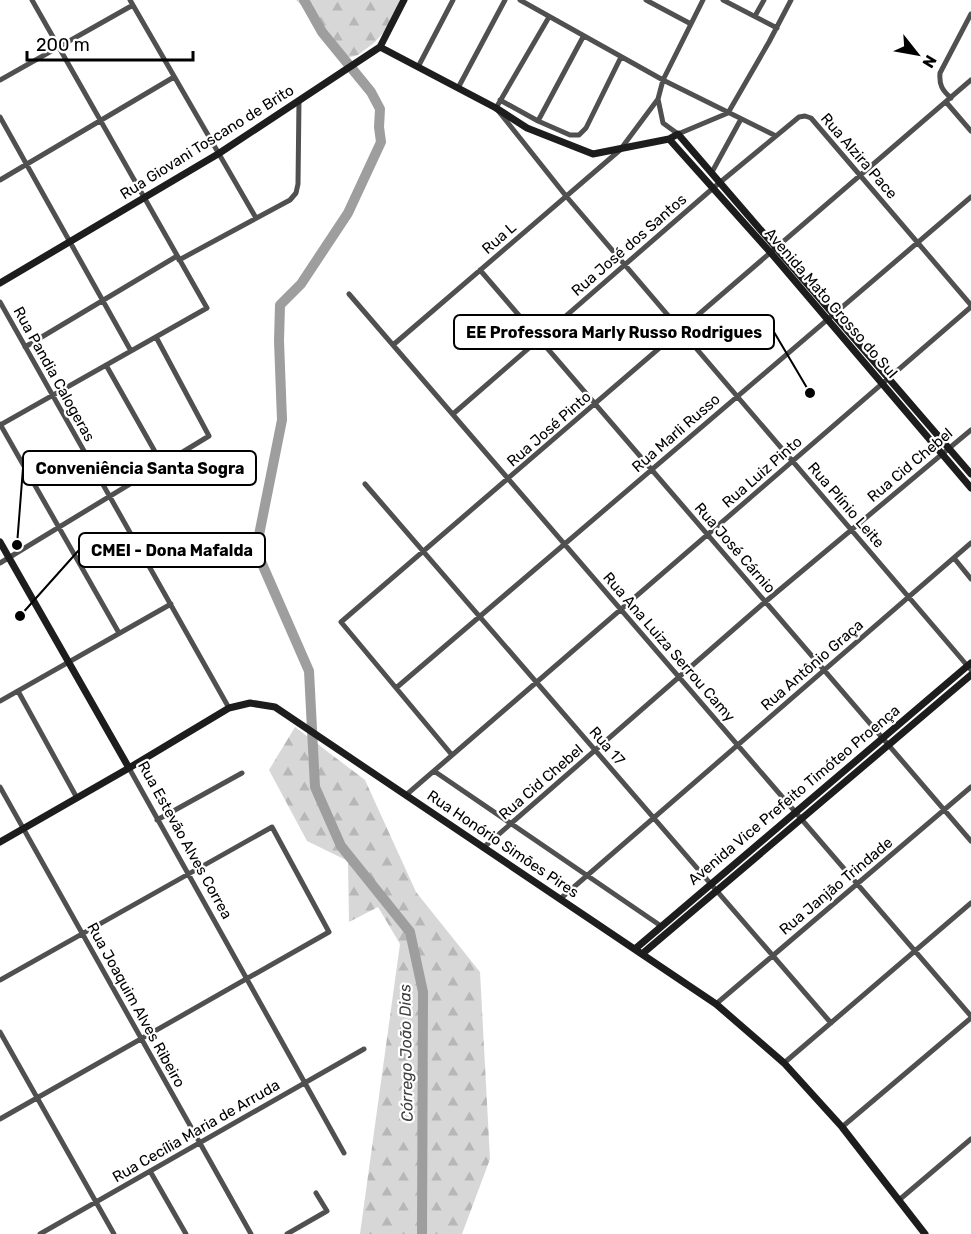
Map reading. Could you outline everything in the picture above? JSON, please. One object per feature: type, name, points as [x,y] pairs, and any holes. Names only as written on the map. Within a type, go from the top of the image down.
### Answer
[{"type":"main road","name":"Rua Giovani Toscano de Brito","points":[[0,283],[218,154],[380,47],[404,0]]},
{"type":"main road","points":[[380,47],[496,108],[527,128],[593,154],[620,150],[678,134]]},
{"type":"main road","name":"Avenida Mato Grosso do Sul","points":[[678,134],[712,172],[828,319],[971,488]]},
{"type":"main road","name":"Avenida Mato Grosso do Sul","points":[[669,138],[712,189],[834,313],[971,474]]},
{"type":"main road","name":"Rua Estevão Alves Correa","points":[[0,542],[129,768]]},
{"type":"main road","name":"Avenida Vice Prefeito Timóteo Proença","points":[[635,949],[970,666]]},
{"type":"main road","name":"Avenida Vice Prefeito Timóteo Proença","points":[[642,954],[971,675]]},
{"type":"main road","name":"Rua Honório Simões Pires","points":[[0,842],[229,708],[250,703],[275,707],[716,1004],[784,1063],[843,1127],[925,1234]]},
{"type":"street","points":[[32,0],[207,308],[0,425],[119,633]]},
{"type":"street","points":[[418,67],[453,0]]},
{"type":"street","points":[[458,88],[505,0]]},
{"type":"street","points":[[520,0],[663,80],[776,136]]},
{"type":"street","points":[[646,0],[691,24]]},
{"type":"street","points":[[703,0],[663,80],[658,99],[663,123],[678,134],[728,113],[791,0]]},
{"type":"street","points":[[723,0],[777,28]]},
{"type":"street","points":[[754,16],[764,0]]},
{"type":"street","points":[[0,80],[132,3],[256,218]]},
{"type":"street","points":[[971,14],[940,73],[939,82],[971,130]]},
{"type":"street","points":[[496,108],[549,17]]},
{"type":"street","points":[[538,121],[583,36]]},
{"type":"street","points":[[500,100],[538,121],[570,135],[579,135],[586,128],[621,57]]},
{"type":"street","points":[[0,180],[174,77]]},
{"type":"street","name":"Rua José Pinto","points":[[396,688],[341,622],[971,80]]},
{"type":"street","name":"Rua L","points":[[393,345],[620,150],[658,99]]},
{"type":"street","points":[[25,346],[178,258],[290,200],[296,193],[298,184],[298,100]]},
{"type":"street","name":"Rua Plínio Leite","points":[[496,108],[566,196],[970,666]]},
{"type":"street","points":[[0,117],[131,351]]},
{"type":"street","name":"Rua Alzira Pace","points":[[712,189],[799,117],[811,118],[971,306]]},
{"type":"street","points":[[712,172],[741,119]]},
{"type":"street","points":[[669,129],[669,138]]},
{"type":"street","name":"Rua José dos Santos","points":[[453,414],[712,189]]},
{"type":"street","name":"Rua Marli Russo","points":[[396,688],[971,197]]},
{"type":"street","name":"Rua José Cárnio","points":[[480,270],[971,841]]},
{"type":"street","name":"Rua Ana Luiza Serrou Camy","points":[[349,294],[971,1017]]},
{"type":"street","name":"Rua Pandia Calogeras","points":[[0,302],[229,708]]},
{"type":"street","name":"Rua Luiz Pinto","points":[[406,795],[971,306]]},
{"type":"street","points":[[0,563],[209,436],[156,337]]},
{"type":"street","points":[[106,365],[162,464]]},
{"type":"street","name":"Rua Cid Chebel","points":[[483,848],[765,602],[971,430]]},
{"type":"street","name":"Rua 17","points":[[365,484],[831,1023]]},
{"type":"street","name":"Rua Antônio Graça","points":[[560,899],[971,543]]},
{"type":"street","points":[[954,558],[971,579]]},
{"type":"street","points":[[0,701],[171,604]]},
{"type":"street","points":[[396,688],[452,755]]},
{"type":"street","points":[[18,691],[77,798]]},
{"type":"street","name":"Rua Estevão Alves Correa","points":[[129,768],[344,1153]]},
{"type":"street","points":[[434,771],[661,926]]},
{"type":"street","points":[[158,820],[242,773]]},
{"type":"street","name":"Rua Joaquim Alves Ribeiro","points":[[0,787],[251,1234]]},
{"type":"street","name":"Rua Janjão Trindade","points":[[716,1004],[971,787]]},
{"type":"street","points":[[0,980],[272,827],[329,932],[0,1119]]},
{"type":"street","points":[[784,1063],[971,903]]},
{"type":"street","points":[[843,1127],[971,1017]]},
{"type":"street","points":[[0,1032],[114,1234]]},
{"type":"street","name":"Rua Cecília Maria de Arruda","points":[[40,1234],[364,1049]]},
{"type":"street","points":[[899,1200],[971,1139]]},
{"type":"street","points":[[150,1171],[186,1234]]},
{"type":"street","points":[[287,1234],[327,1211],[316,1193]]},
{"type":"green space","points":[[296,0],[400,0],[393,22],[374,43],[358,55],[344,59],[336,53]]},
{"type":"green space","points":[[295,727],[365,780],[416,892],[480,972],[490,1159],[462,1234],[360,1234],[400,944],[378,907],[349,922],[348,861],[307,841],[269,770]]},
{"type":"waterway","name":"Córrego João Dias","points":[[304,0],[322,32],[371,92],[380,109],[381,142],[348,213],[301,284],[280,305],[282,420],[256,550],[309,671],[315,787],[341,846],[410,932],[423,992],[422,1234]]},
{"type":"place","name":"EE Professora Marly Russo Rodrigues","points":[[810,393]]},
{"type":"place","name":"Conveniência Santa Sogra","points":[[17,545]]},
{"type":"place","name":"CMEI - Dona Mafalda","points":[[20,616]]}]
